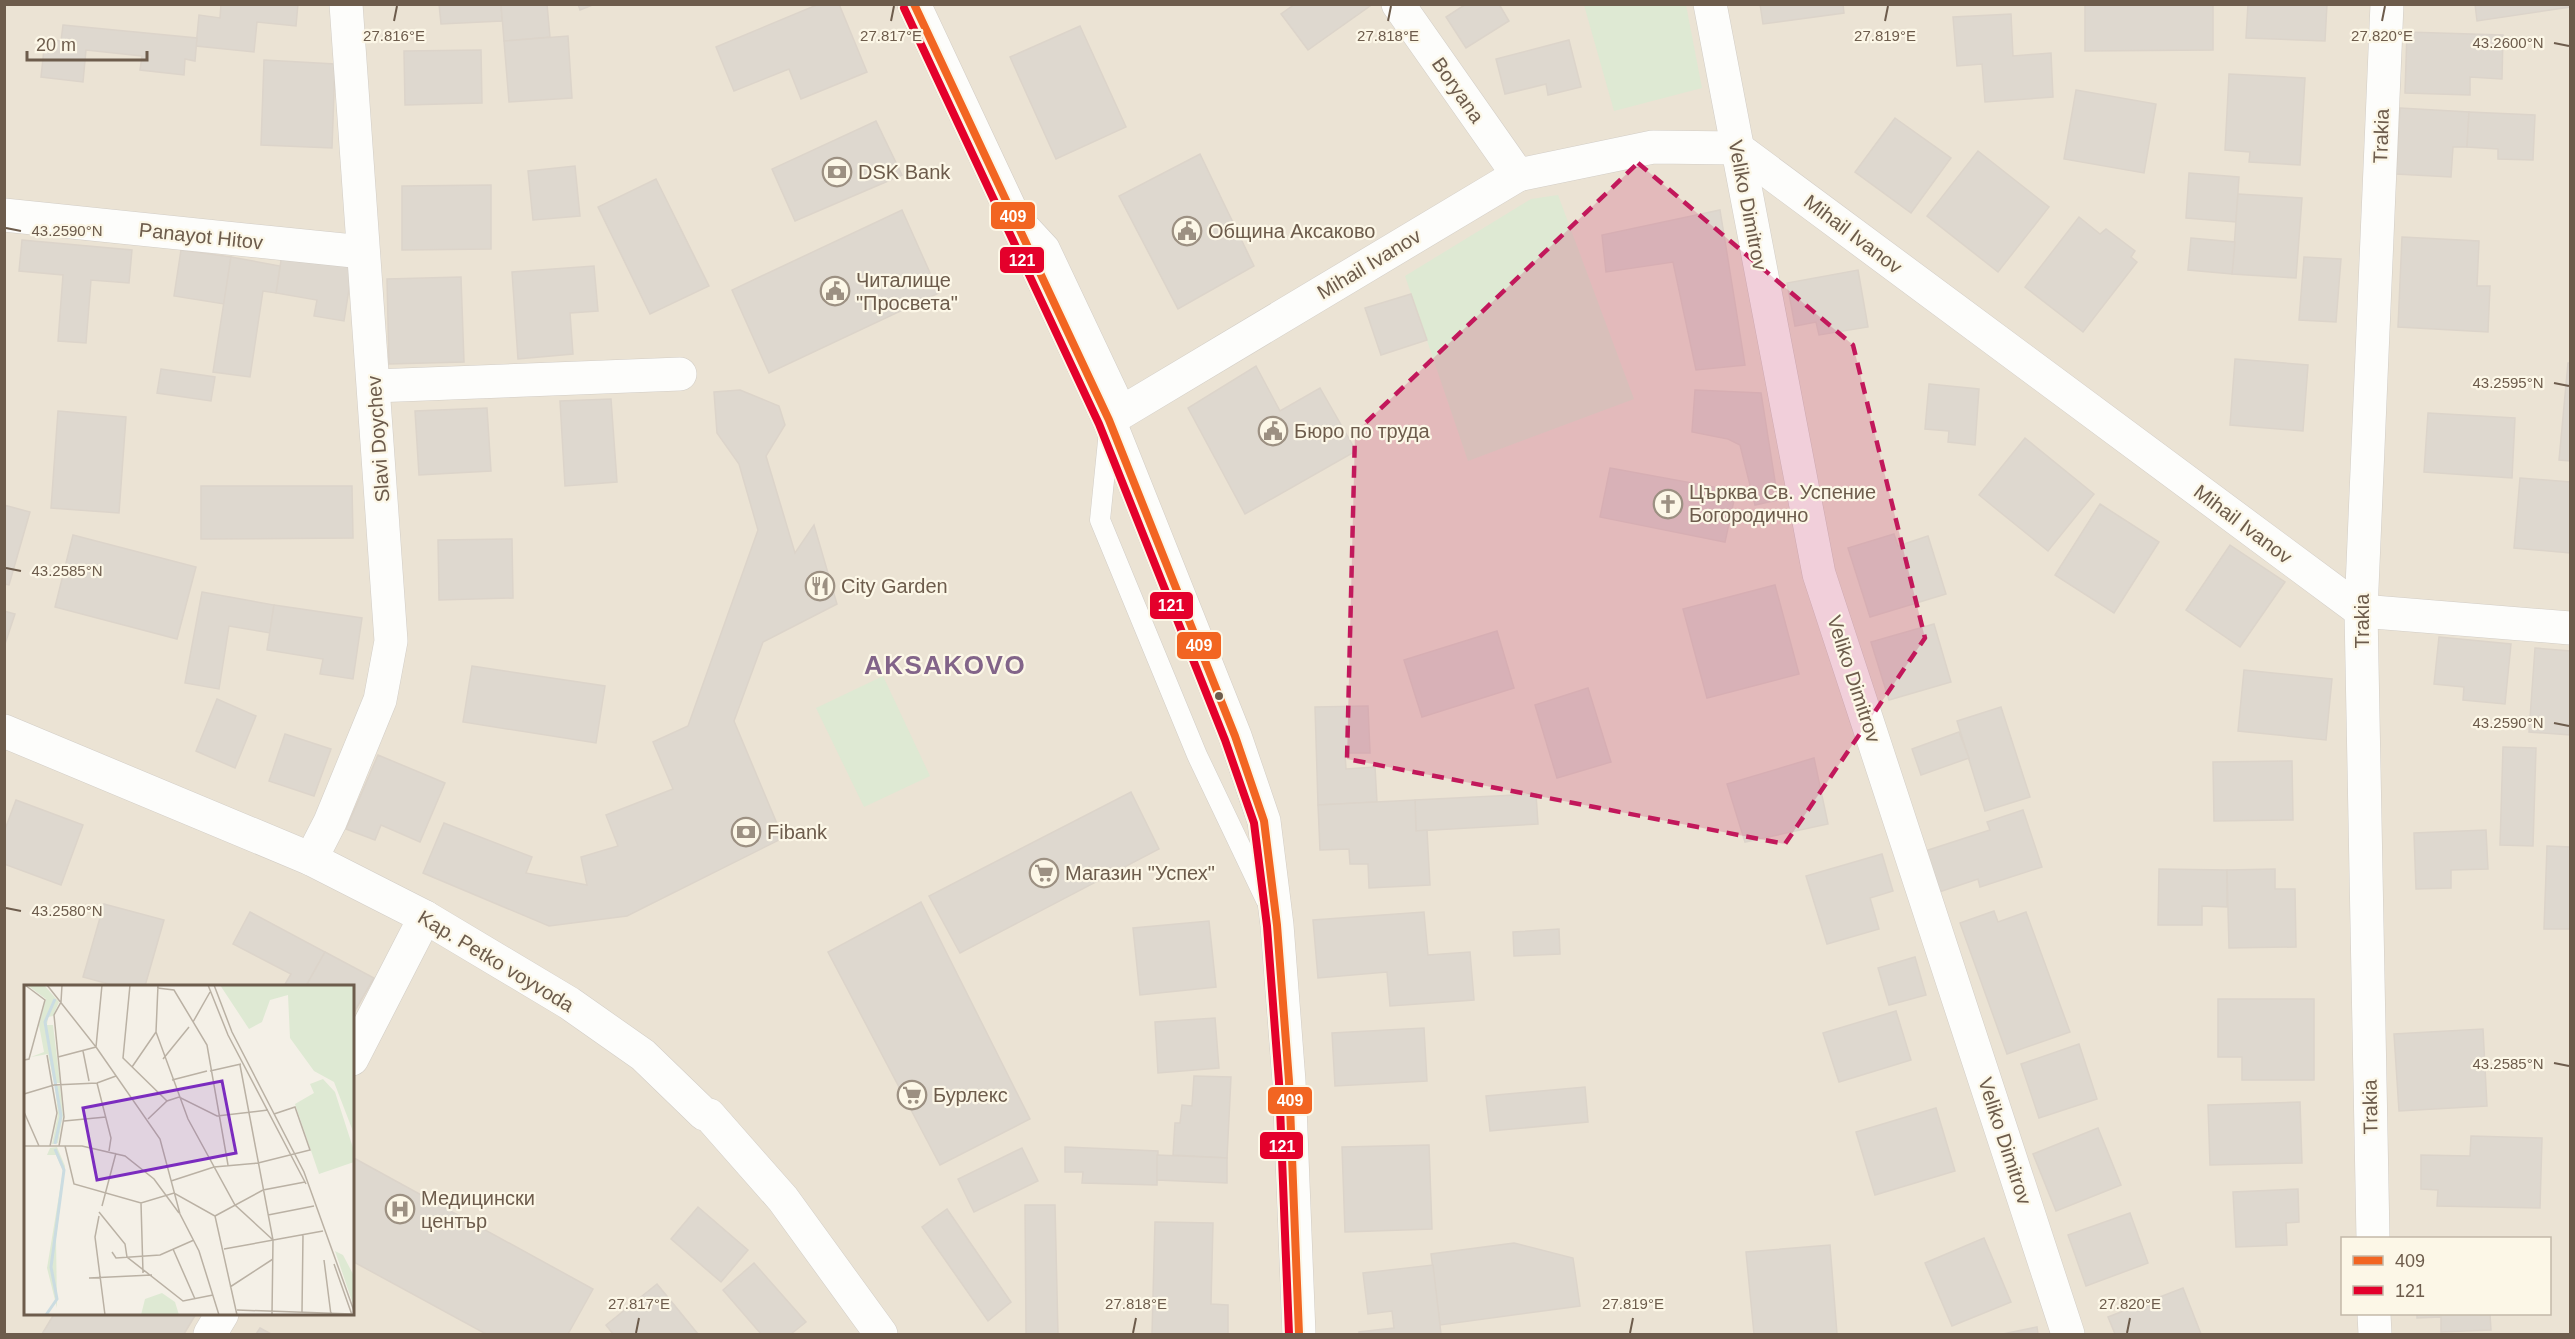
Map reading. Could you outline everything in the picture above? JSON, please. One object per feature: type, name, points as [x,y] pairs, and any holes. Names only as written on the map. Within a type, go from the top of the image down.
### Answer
[{"type":"street","name":"Slavi Doychev","points":[[311,859],[330,822],[380,700],[391,641],[346,4]]},
{"type":"street","points":[[914,4],[1004,196],[1117,414],[1235,735],[1264,821],[1277,925],[1289,1081],[1299,1335]]},
{"type":"street","name":"Boryana","points":[[1398,4],[1518,175]]},
{"type":"street","name":"Veliko Dimitrov","points":[[1710,4],[1819,573],[2068,1335]]},
{"type":"street","name":"Trakia","points":[[2373,1237],[2361,611],[2387,4]]},
{"type":"street","name":"Mihail Ivanov","points":[[1117,414],[1518,175],[1653,147],[1737,148],[2361,611]]},
{"type":"street","name":"Panayot Hitov","points":[[4,215],[363,252]]},
{"type":"street","points":[[374,386],[680,374]]},
{"type":"street","points":[[2361,611],[2571,628]]},
{"type":"street","name":"Kap. Petko voyvoda","points":[[4,731],[311,859],[425,917],[569,1003],[644,1055],[704,1114],[709,1115],[783,1199],[881,1335]]},
{"type":"street","points":[[354,1055],[425,917]]},
{"type":"street","points":[[210,1335],[221,1315]]},
{"type":"street","points":[[2374,1315],[2374,1335]]},
{"type":"lane","points":[[1117,414],[1101,519],[1197,755],[1277,925]]},
{"type":"highlighted area","points":[[1638,163],[1853,345],[1925,638],[1785,844],[1347,759],[1355,433]]},
{"type":"shaded area","points":[[5,5],[2570,5],[2570,1334],[5,1334]]},
{"type":"green space","points":[[1584,5],[1686,5],[1702,88],[1614,111]]},
{"type":"green space","points":[[1558,195],[1634,399],[1468,461],[1405,276],[1531,199]]},
{"type":"green space","points":[[883,676],[930,776],[864,807],[816,708]]},
{"type":"building","points":[[221,4],[298,4],[296,26],[257,22],[254,52],[196,46],[199,15],[220,18]]},
{"type":"building","points":[[439,4],[501,4],[502,21],[441,24]]},
{"type":"building","points":[[501,4],[547,4],[550,37],[504,41]]},
{"type":"building","points":[[578,4],[595,4],[580,10]]},
{"type":"building","points":[[819,4],[839,4],[867,72],[801,99],[789,69],[734,91],[716,47]]},
{"type":"building","points":[[1295,4],[1369,4],[1370,6],[1308,50],[1281,14]]},
{"type":"building","points":[[1466,4],[1499,4],[1509,21],[1466,48],[1446,17]]},
{"type":"building","points":[[1760,4],[1843,4],[1844,13],[1763,24]]},
{"type":"building","points":[[2085,4],[2213,4],[2213,50],[2085,51]]},
{"type":"building","points":[[2248,4],[2327,4],[2325,41],[2246,38]]},
{"type":"building","points":[[2475,4],[2570,4],[2570,7],[2477,21]]},
{"type":"building","points":[[2011,14],[2013,56],[2051,53],[2053,97],[1985,102],[1982,64],[1957,66],[1953,17]]},
{"type":"building","points":[[63,25],[197,38],[195,61],[185,59],[184,75],[140,70],[142,56],[86,50],[83,82],[41,77],[45,39],[61,41]]},
{"type":"building","points":[[1080,26],[1126,127],[1056,159],[1010,57]]},
{"type":"building","points":[[2407,32],[2503,35],[2502,79],[2470,77],[2470,95],[2405,93]]},
{"type":"building","points":[[568,36],[572,98],[509,102],[504,41]]},
{"type":"building","points":[[1569,40],[1581,87],[1548,95],[1546,84],[1505,94],[1496,59]]},
{"type":"building","points":[[481,50],[482,103],[405,105],[404,51]]},
{"type":"building","points":[[264,60],[335,64],[332,148],[261,145]]},
{"type":"building","points":[[2229,74],[2305,78],[2300,165],[2249,162],[2250,152],[2225,150]]},
{"type":"building","points":[[2076,90],[2156,104],[2144,173],[2064,159]]},
{"type":"building","points":[[2400,108],[2469,112],[2467,147],[2453,147],[2451,177],[2396,174]]},
{"type":"building","points":[[2469,112],[2535,115],[2533,160],[2498,159],[2498,149],[2467,147]]},
{"type":"building","points":[[1895,118],[1951,158],[1911,213],[1855,172]]},
{"type":"building","name":"DSK Bank","points":[[876,121],[902,175],[795,221],[772,169]]},
{"type":"building","points":[[1978,151],[2049,207],[1998,272],[1927,216]]},
{"type":"building","name":"Община Аксаково","points":[[1200,154],[1254,266],[1178,309],[1119,196]]},
{"type":"building","points":[[575,166],[580,216],[533,220],[528,171]]},
{"type":"building","points":[[2189,173],[2239,177],[2236,222],[2186,218]]},
{"type":"building","points":[[656,179],[709,286],[650,314],[598,207]]},
{"type":"building","points":[[491,185],[491,249],[402,250],[402,186]]},
{"type":"building","points":[[2238,194],[2302,198],[2296,278],[2232,274]]},
{"type":"building","name":"Читалище \"Просвета\"","points":[[902,210],[939,293],[769,373],[732,290]]},
{"type":"building","points":[[1720,210],[1745,365],[1696,370],[1673,262],[1606,272],[1602,235]]},
{"type":"building","points":[[2079,217],[2100,234],[2106,229],[2135,251],[2131,257],[2137,262],[2083,332],[2025,287]]},
{"type":"building","points":[[2402,237],[2479,241],[2477,286],[2490,286],[2488,332],[2398,327]]},
{"type":"building","points":[[2191,238],[2235,242],[2232,274],[2188,270]]},
{"type":"building","points":[[22,240],[132,250],[129,283],[91,280],[86,343],[58,341],[63,275],[19,271]]},
{"type":"building","points":[[181,250],[231,257],[224,304],[174,296]]},
{"type":"building","points":[[282,254],[353,264],[344,321],[314,316],[317,300],[276,293]]},
{"type":"building","points":[[231,257],[280,266],[276,293],[263,291],[250,377],[213,372]]},
{"type":"building","points":[[2304,257],[2341,259],[2336,322],[2299,320]]},
{"type":"building","points":[[594,266],[598,311],[570,313],[573,354],[518,359],[512,272]]},
{"type":"building","points":[[1858,270],[1868,327],[1819,335],[1816,322],[1795,326],[1787,283]]},
{"type":"building","points":[[461,277],[464,362],[389,364],[387,279]]},
{"type":"building","points":[[1411,294],[1427,340],[1381,355],[1365,308]]},
{"type":"building","points":[[2235,359],[2308,365],[2303,431],[2230,425]]},
{"type":"building","points":[[2568,363],[2570,363],[2570,461],[2559,460]]},
{"type":"building","name":"Бюро по труда","points":[[1256,366],[1280,411],[1320,388],[1356,451],[1245,514],[1188,408]]},
{"type":"building","points":[[161,369],[215,377],[211,401],[157,393]]},
{"type":"building","points":[[1929,384],[1979,389],[1975,445],[1948,442],[1949,431],[1925,429]]},
{"type":"building","points":[[740,390],[779,406],[785,425],[766,456],[795,553],[814,525],[837,604],[763,642],[734,721],[783,838],[627,916],[549,926],[423,873],[444,823],[532,857],[526,873],[587,885],[581,857],[618,846],[606,815],[673,789],[653,742],[688,726],[758,530],[739,464],[717,433],[714,392]]},
{"type":"building","points":[[1695,390],[1761,393],[1778,500],[1755,505],[1740,445],[1728,439],[1692,432]]},
{"type":"building","points":[[611,399],[617,482],[565,486],[560,401]]},
{"type":"building","points":[[487,408],[491,471],[419,475],[415,411]]},
{"type":"building","points":[[58,411],[126,417],[119,513],[51,508]]},
{"type":"building","points":[[2428,413],[2515,418],[2512,478],[2424,472]]},
{"type":"building","points":[[2025,438],[2094,494],[2048,551],[1979,495]]},
{"type":"building","name":"Църква Св. Успение Богородично","points":[[1610,468],[1736,491],[1725,542],[1600,517]]},
{"type":"building","points":[[2520,478],[2570,482],[2570,553],[2514,548]]},
{"type":"building","points":[[201,486],[352,486],[353,538],[201,539]]},
{"type":"building","points":[[2100,504],[2159,542],[2114,613],[2055,575]]},
{"type":"building","points":[[4,505],[30,512],[9,585],[4,584]]},
{"type":"building","points":[[1894,534],[1898,546],[1928,536],[1946,594],[1870,617],[1848,548]]},
{"type":"building","points":[[73,535],[196,567],[177,639],[55,607]]},
{"type":"building","points":[[512,539],[513,598],[439,600],[438,540]]},
{"type":"building","points":[[2230,545],[2285,582],[2240,647],[2186,610]]},
{"type":"building","points":[[1775,585],[1799,674],[1707,698],[1683,609]]},
{"type":"building","points":[[202,592],[274,605],[270,633],[229,626],[219,689],[185,683]]},
{"type":"building","points":[[274,605],[362,618],[353,679],[320,674],[323,659],[267,650]]},
{"type":"building","points":[[4,611],[15,614],[4,647]]},
{"type":"building","points":[[1934,624],[1951,682],[1889,700],[1871,642]]},
{"type":"building","points":[[1497,631],[1514,688],[1422,717],[1404,660]]},
{"type":"building","points":[[2439,637],[2511,644],[2505,704],[2463,700],[2464,687],[2434,684]]},
{"type":"building","points":[[2535,648],[2570,651],[2570,735],[2529,732]]},
{"type":"building","points":[[472,666],[605,686],[596,743],[463,722]]},
{"type":"building","points":[[2244,670],[2332,679],[2326,740],[2238,731]]},
{"type":"building","points":[[1588,688],[1611,762],[1557,778],[1535,705]]},
{"type":"building","points":[[217,699],[256,716],[235,768],[196,751]]},
{"type":"building","points":[[1368,706],[1370,753],[1345,753],[1346,769],[1375,767],[1377,802],[1318,805],[1315,707]]},
{"type":"building","points":[[2001,707],[2030,797],[1985,811],[1957,721]]},
{"type":"building","points":[[1959,732],[1969,758],[1921,775],[1912,749]]},
{"type":"building","points":[[285,734],[331,749],[314,796],[269,781]]},
{"type":"building","points":[[2503,747],[2536,748],[2533,846],[2500,845]]},
{"type":"building","points":[[378,755],[445,783],[420,842],[381,825],[375,840],[346,829]]},
{"type":"building","points":[[1814,758],[1828,824],[1745,842],[1727,784]]},
{"type":"building","points":[[2292,761],[2293,820],[2214,821],[2213,762]]},
{"type":"building","name":"Магазин \"Успех\"","points":[[1131,792],[1159,849],[960,953],[929,896]]},
{"type":"building","points":[[1536,794],[1538,824],[1416,831],[1415,800]]},
{"type":"building","points":[[16,800],[83,825],[61,885],[4,864],[4,832]]},
{"type":"building","points":[[1415,800],[1416,831],[1427,830],[1430,885],[1369,888],[1368,864],[1350,864],[1349,849],[1320,850],[1318,805]]},
{"type":"building","points":[[2023,810],[2042,867],[1980,887],[1978,879],[1939,892],[1925,851],[1990,830],[1987,822]]},
{"type":"building","points":[[2486,830],[2488,869],[2451,870],[2451,888],[2416,889],[2414,833]]},
{"type":"building","points":[[2547,846],[2570,847],[2570,929],[2544,929]]},
{"type":"building","points":[[1882,854],[1893,891],[1870,898],[1879,929],[1827,944],[1806,876]]},
{"type":"building","points":[[2159,869],[2227,870],[2227,907],[2202,906],[2202,925],[2158,925]]},
{"type":"building","points":[[2275,869],[2275,889],[2295,889],[2296,947],[2229,948],[2227,870]]},
{"type":"building","points":[[921,902],[1030,1119],[940,1165],[828,952]]},
{"type":"building","points":[[104,904],[164,920],[145,985],[112,985],[83,977]]},
{"type":"building","points":[[1994,911],[1998,922],[2026,912],[2070,1032],[2007,1054],[1960,923]]},
{"type":"building","points":[[250,912],[325,952],[307,985],[285,985],[291,974],[233,944]]},
{"type":"building","points":[[1424,912],[1428,955],[1470,952],[1474,1000],[1390,1006],[1387,972],[1318,978],[1313,920]]},
{"type":"building","points":[[1209,921],[1216,987],[1140,995],[1133,928]]},
{"type":"building","points":[[1559,929],[1560,954],[1514,956],[1513,932]]},
{"type":"building","points":[[325,952],[374,978],[354,1013],[354,985],[307,985]]},
{"type":"building","points":[[1915,957],[1926,995],[1889,1005],[1878,968]]},
{"type":"building","points":[[2218,999],[2314,999],[2314,1080],[2242,1080],[2242,1057],[2218,1057]]},
{"type":"building","points":[[1896,1011],[1911,1060],[1839,1082],[1823,1033]]},
{"type":"building","points":[[1215,1018],[1219,1068],[1158,1073],[1155,1022]]},
{"type":"building","points":[[1424,1028],[1427,1081],[1335,1086],[1332,1033]]},
{"type":"building","points":[[2483,1029],[2487,1106],[2399,1111],[2394,1034]]},
{"type":"building","points":[[2079,1044],[2097,1099],[2039,1118],[2021,1064]]},
{"type":"building","points":[[1194,1076],[1231,1077],[1227,1158],[1173,1155],[1175,1123],[1180,1123],[1182,1105],[1192,1106]]},
{"type":"building","points":[[1585,1087],[1588,1122],[1490,1131],[1486,1096]]},
{"type":"building","points":[[2300,1102],[2302,1163],[2210,1165],[2208,1105]]},
{"type":"building","points":[[1936,1108],[1955,1171],[1875,1195],[1856,1132]]},
{"type":"building","points":[[2098,1128],[2121,1185],[2056,1211],[2033,1154]]},
{"type":"building","points":[[2471,1136],[2542,1138],[2540,1208],[2437,1206],[2438,1190],[2421,1189],[2421,1155],[2470,1156]]},
{"type":"building","points":[[1429,1145],[1432,1229],[1345,1232],[1342,1147]]},
{"type":"building","points":[[1065,1147],[1158,1151],[1157,1185],[1082,1183],[1083,1172],[1065,1172]]},
{"type":"building","points":[[1022,1148],[1038,1181],[974,1212],[958,1179]]},
{"type":"building","points":[[1157,1155],[1227,1158],[1227,1183],[1157,1180]]},
{"type":"building","name":"Медицински център","points":[[354,1158],[593,1289],[568,1334],[486,1334],[354,1262]]},
{"type":"building","points":[[2298,1189],[2299,1222],[2286,1223],[2287,1245],[2236,1247],[2233,1192]]},
{"type":"building","points":[[1025,1205],[1055,1205],[1058,1334],[1026,1334]]},
{"type":"building","points":[[698,1207],[748,1250],[721,1282],[671,1239]]},
{"type":"building","points":[[947,1209],[1011,1302],[988,1321],[922,1227]]},
{"type":"building","points":[[2130,1213],[2148,1263],[2086,1286],[2068,1235]]},
{"type":"building","points":[[1155,1222],[1213,1223],[1211,1304],[1228,1305],[1228,1334],[1152,1334]]},
{"type":"building","points":[[1984,1238],[2011,1302],[1952,1326],[1925,1263]]},
{"type":"building","points":[[1514,1243],[1573,1258],[1580,1306],[1440,1325],[1431,1254]]},
{"type":"building","points":[[1830,1245],[1837,1334],[1754,1334],[1746,1252]]},
{"type":"building","points":[[754,1263],[806,1322],[791,1334],[761,1334],[723,1290]]},
{"type":"building","points":[[1433,1265],[1441,1334],[1359,1334],[1359,1332],[1394,1328],[1392,1311],[1368,1314],[1363,1273]]},
{"type":"building","points":[[657,1284],[698,1334],[613,1334],[606,1325]]},
{"type":"building","points":[[2183,1288],[2201,1334],[2115,1334],[2108,1317]]},
{"type":"building","points":[[53,1315],[195,1315],[184,1334],[42,1334]]},
{"type":"building","points":[[2417,1315],[2490,1315],[2491,1330],[2441,1332],[2441,1317],[2417,1318]]},
{"type":"building","points":[[2037,1327],[2038,1334],[2003,1334]]},
{"type":"building","points":[[260,1328],[271,1334],[256,1334]]},
{"type":"transit line","name":"409","points":[[914,4],[1109,420],[1235,736],[1264,821],[1277,925],[1289,1081],[1299,1334]]},
{"type":"transit line","name":"121","points":[[904,8],[1099,424],[1225,740],[1254,823],[1267,926],[1279,1082],[1289,1334]]},
{"type":"place","name":"DSK Bank","points":[[837,172]]},
{"type":"place","name":"Община Аксаково","points":[[1187,231]]},
{"type":"place","name":"Читалище \"Просвета\"","points":[[835,291]]},
{"type":"place","name":"Бюро по труда","points":[[1273,431]]},
{"type":"place","name":"Църква Св. Успение Богородично","points":[[1668,504]]},
{"type":"place","name":"City Garden","points":[[820,586]]},
{"type":"place","name":"Fibank","points":[[746,832]]},
{"type":"place","name":"Магазин \"Успех\"","points":[[1044,873]]},
{"type":"place","name":"Бурлекс","points":[[912,1095]]},
{"type":"place","name":"Медицински център","points":[[400,1209]]},
{"type":"district","name":"AKSAKOVO","points":[[945,665]]}]
